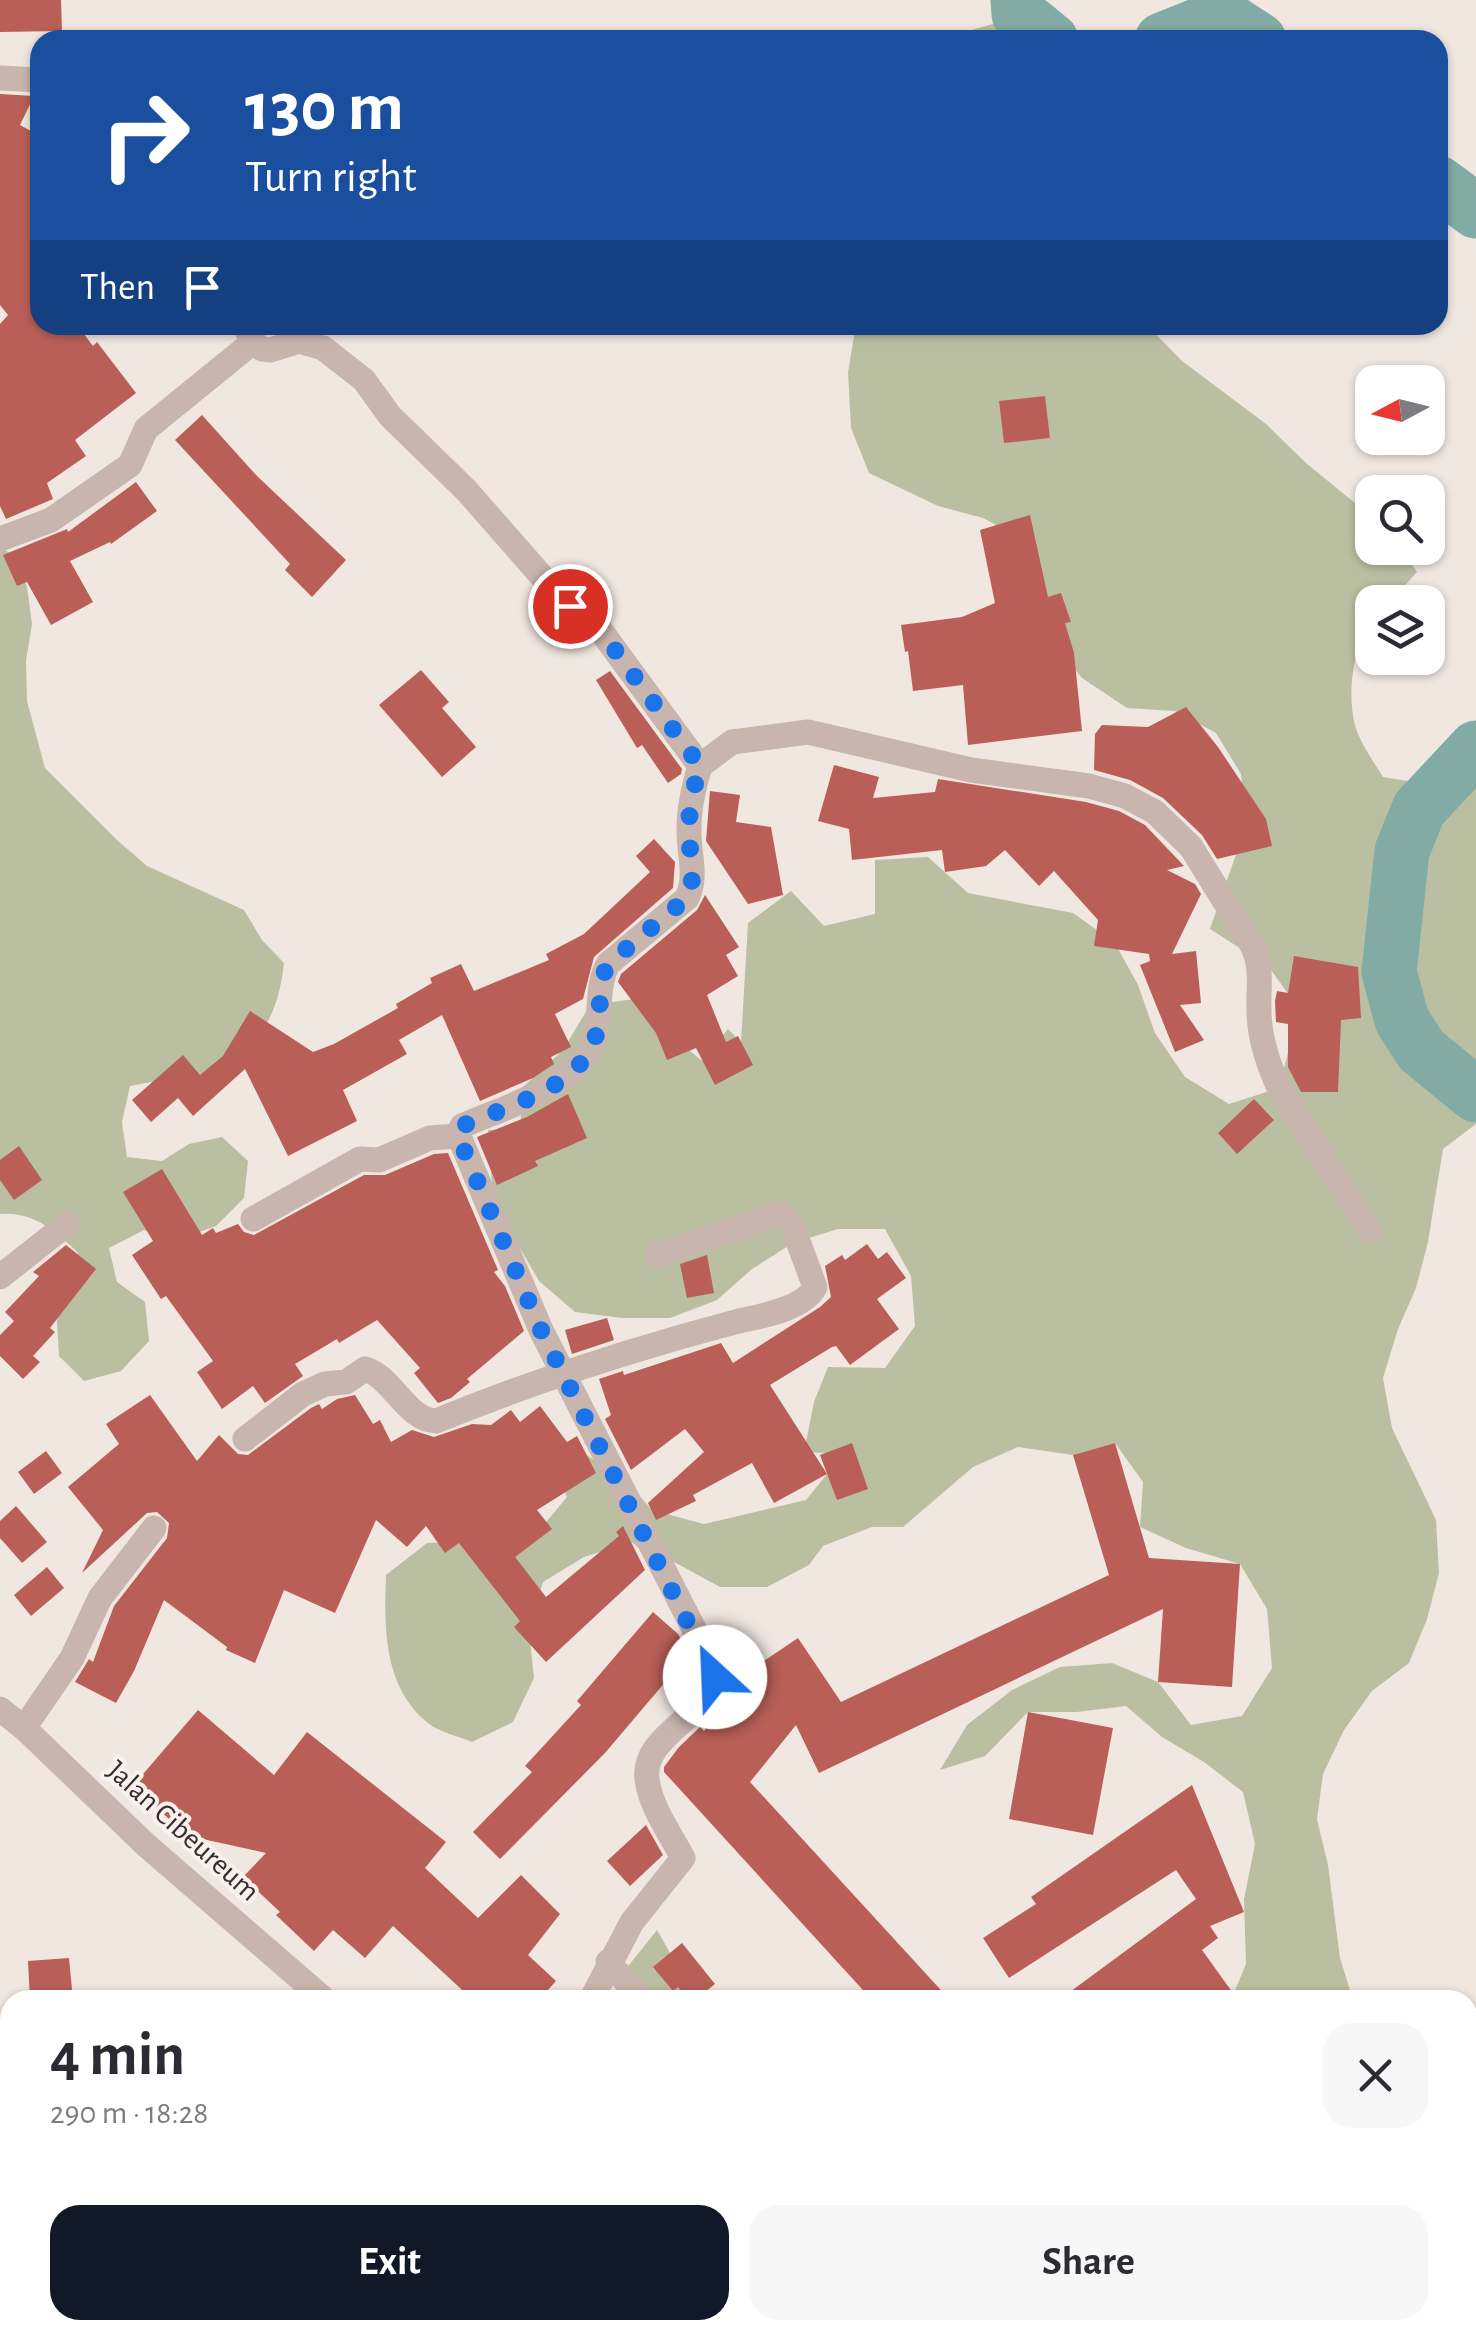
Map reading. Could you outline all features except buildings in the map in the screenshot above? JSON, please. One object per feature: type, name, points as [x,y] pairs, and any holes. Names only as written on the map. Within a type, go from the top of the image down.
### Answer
[{"type":"street","points":[[0,78],[30,80]]},
{"type":"street","points":[[0,539],[51,520],[130,465],[146,429],[247,335]]},
{"type":"street","points":[[251,335],[267,350],[299,341],[324,348],[364,380],[390,416],[466,490],[560,596],[593,620],[700,766]]},
{"type":"street","points":[[595,1990],[632,1922],[683,1858],[649,1788],[646,1771],[655,1752],[705,1698],[715,1677],[710,1659],[689,1625],[541,1330],[458,1136],[462,1126],[560,1079],[588,1054],[596,1037],[608,964],[687,898],[691,890],[690,809],[700,766],[732,742],[808,732],[971,770],[1089,786],[1125,796],[1155,812],[1192,847],[1253,947],[1260,962],[1258,1011],[1269,1064],[1279,1088],[1369,1230]]},
{"type":"street","points":[[252,1219],[360,1159],[379,1160],[430,1138],[458,1136]]},
{"type":"street","points":[[244,1439],[303,1394],[326,1384],[346,1382],[365,1370],[376,1374],[416,1413],[436,1421],[562,1372],[769,1314],[806,1298],[814,1287],[793,1228],[780,1213],[657,1255]]},
{"type":"street","points":[[0,1277],[67,1224]]},
{"type":"street","points":[[24,1728],[72,1658],[100,1598],[154,1528]]},
{"type":"street","name":"Jalan Cibeureum","points":[[0,1709],[146,1845],[313,1990]]},
{"type":"street","points":[[608,1962],[634,1990]]},
{"type":"green space","points":[[999,22],[1009,30],[972,30]]},
{"type":"green space","points":[[854,335],[1157,335],[1182,361],[1266,424],[1355,503],[1355,565],[1412,565],[1417,572],[1405,585],[1355,585],[1352,709],[1359,736],[1383,777],[1434,785],[1476,780],[1476,1124],[1443,1149],[1428,1242],[1416,1288],[1383,1378],[1392,1428],[1436,1520],[1439,1573],[1427,1619],[1409,1663],[1372,1691],[1344,1730],[1323,1774],[1317,1819],[1328,1865],[1340,1958],[1350,1990],[1235,1990],[1246,1964],[1244,1899],[1255,1844],[1243,1792],[1162,1737],[1126,1706],[1028,1712],[985,1756],[940,1770],[967,1725],[1012,1690],[1060,1667],[1112,1663],[1158,1682],[1191,1725],[1242,1716],[1272,1668],[1267,1609],[1240,1564],[1186,1548],[1140,1527],[1143,1482],[1115,1443],[1073,1455],[1018,1447],[973,1467],[903,1527],[872,1527],[823,1546],[809,1565],[767,1587],[720,1587],[676,1563],[641,1550],[632,1542],[584,1557],[543,1582],[529,1631],[534,1678],[513,1722],[472,1742],[428,1723],[413,1708],[394,1674],[385,1615],[386,1575],[427,1543],[532,1539],[567,1497],[573,1445],[605,1468],[618,1472],[652,1510],[704,1524],[806,1500],[827,1474],[826,1453],[804,1452],[814,1402],[828,1367],[885,1368],[915,1326],[911,1276],[885,1229],[838,1229],[793,1243],[752,1269],[717,1300],[670,1318],[622,1318],[575,1312],[539,1281],[513,1236],[492,1186],[488,1130],[520,1128],[523,1087],[563,1050],[590,1005],[642,998],[676,1039],[702,1061],[728,1029],[741,1042],[748,923],[791,891],[824,926],[875,914],[875,860],[928,857],[968,893],[1073,913],[1115,943],[1138,985],[1155,1033],[1185,1077],[1229,1104],[1279,1088],[1299,1009],[1269,967],[1210,929],[1247,823],[1241,774],[1216,733],[1175,711],[1127,708],[1082,678],[1048,637],[1024,540],[983,518],[938,506],[869,473],[851,428],[848,372]]},
{"type":"green space","points":[[0,548],[13,554],[27,587],[32,624],[26,661],[27,701],[45,768],[147,866],[244,910],[262,940],[284,963],[275,1005],[260,1034],[205,1085],[167,1079],[130,1086],[122,1122],[127,1157],[162,1161],[189,1144],[222,1137],[248,1161],[244,1198],[216,1226],[180,1239],[144,1230],[109,1248],[117,1282],[145,1302],[149,1341],[121,1371],[84,1381],[59,1356],[57,1321],[78,1253],[34,1219],[0,1214]]},
{"type":"green space","points":[[657,1930],[691,1990],[620,1990],[621,1975]]},
{"type":"waterway","points":[[1018,0],[1019,14],[1039,30]]},
{"type":"waterway","points":[[1187,30],[1222,16],[1244,30]]},
{"type":"waterway","points":[[1448,190],[1476,211]]},
{"type":"waterway","points":[[1476,748],[1419,809],[1402,851],[1389,972],[1402,1020],[1421,1050],[1476,1095]]},
{"type":"route","points":[[570,606],[593,620],[619,652],[700,766],[690,809],[693,883],[687,898],[604,970],[596,1037],[574,1070],[549,1086],[462,1126],[458,1136],[541,1330],[705,1650],[715,1677]]}]
